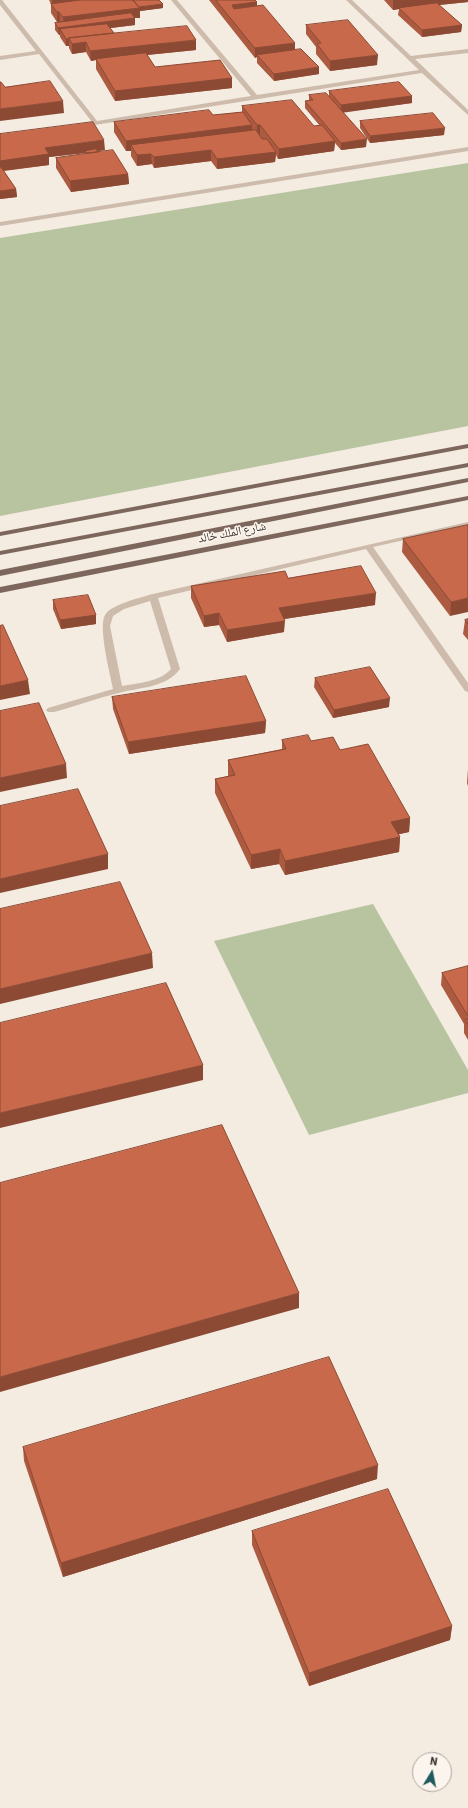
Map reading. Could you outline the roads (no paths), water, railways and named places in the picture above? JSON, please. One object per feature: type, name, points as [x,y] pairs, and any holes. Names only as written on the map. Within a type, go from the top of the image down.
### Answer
[{"type":"main road","points":[[0,534],[468,446]]},
{"type":"main road","points":[[0,553],[359,487],[468,465]]},
{"type":"main road","points":[[0,573],[468,480]]},
{"type":"main road","name":"شارع الملك خالد","points":[[0,590],[468,498]]},
{"type":"street","points":[[174,0],[256,98]]},
{"type":"street","points":[[349,0],[468,113]]},
{"type":"street","points":[[0,1],[96,123]]},
{"type":"street","points":[[410,58],[468,51]]},
{"type":"street","points":[[0,58],[40,52]]},
{"type":"street","points":[[74,126],[423,71]]},
{"type":"street","points":[[0,224],[468,149]]},
{"type":"street","points":[[118,690],[106,626],[109,615],[121,607],[153,597],[468,524]]},
{"type":"street","points":[[368,546],[468,689]]},
{"type":"street","points":[[51,710],[118,690],[165,680],[172,675],[176,669],[153,597]]}]
